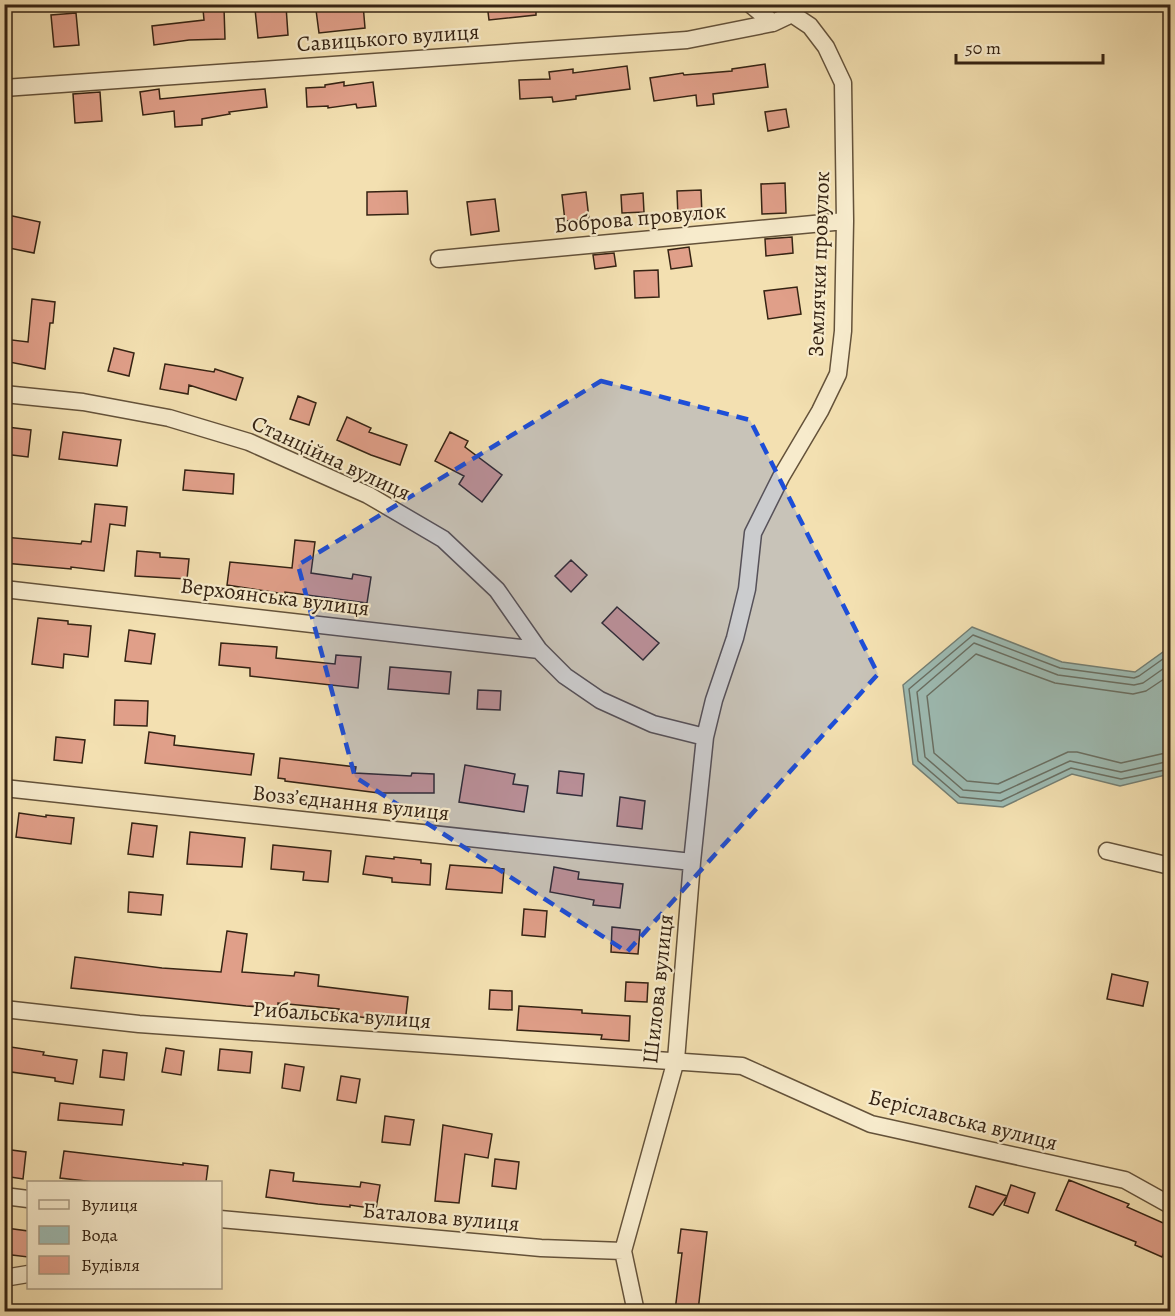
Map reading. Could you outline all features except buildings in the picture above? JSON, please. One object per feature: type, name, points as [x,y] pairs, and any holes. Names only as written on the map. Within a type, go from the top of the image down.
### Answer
[{"type":"street","points":[[750,4],[773,22]]},
{"type":"street","name":"Землячки провулок","points":[[705,737],[714,700],[735,638],[747,589],[753,533],[838,374],[843,332],[845,222],[843,83],[826,47],[810,26],[792,14],[773,22]]},
{"type":"street","name":"Савицького вулиця","points":[[4,88],[687,40],[773,22]]},
{"type":"street","name":"Боброва провулок","points":[[439,259],[845,222]]},
{"type":"street","name":"Станційна вулиця","points":[[4,394],[83,402],[169,418],[249,442],[368,495],[443,539],[497,590],[539,650],[566,676],[600,700],[653,724],[705,737]]},
{"type":"street","name":"Верхоянська вулиця","points":[[4,589],[539,650]]},
{"type":"street","name":"Шилова вулиця","points":[[636,1311],[623,1251],[676,1060],[705,737]]},
{"type":"street","name":"Возз’єднання вулиця","points":[[4,788],[692,862]]},
{"type":"street","points":[[1107,851],[1170,866]]},
{"type":"street","name":"Рибальська вулиця","points":[[4,1009],[139,1024],[676,1060]]},
{"type":"street","name":"Беріславська вулиця","points":[[676,1060],[742,1066],[872,1124],[1125,1180],[1170,1205]]},
{"type":"street","points":[[4,1196],[27,1198]]},
{"type":"street","name":"Баталова вулиця","points":[[222,1219],[541,1248],[623,1251]]},
{"type":"street","name":"Баталова вулиця","points":[[222,1230],[254,1222]]},
{"type":"street","points":[[4,1278],[27,1274]]},
{"type":"highlighted area","points":[[601,381],[750,420],[878,674],[627,952],[355,777],[298,565]]},
{"type":"water","points":[[972,627],[1062,662],[1135,672],[1170,647],[1170,774],[1120,786],[1072,774],[1003,807],[958,803],[913,764],[903,685]]}]
